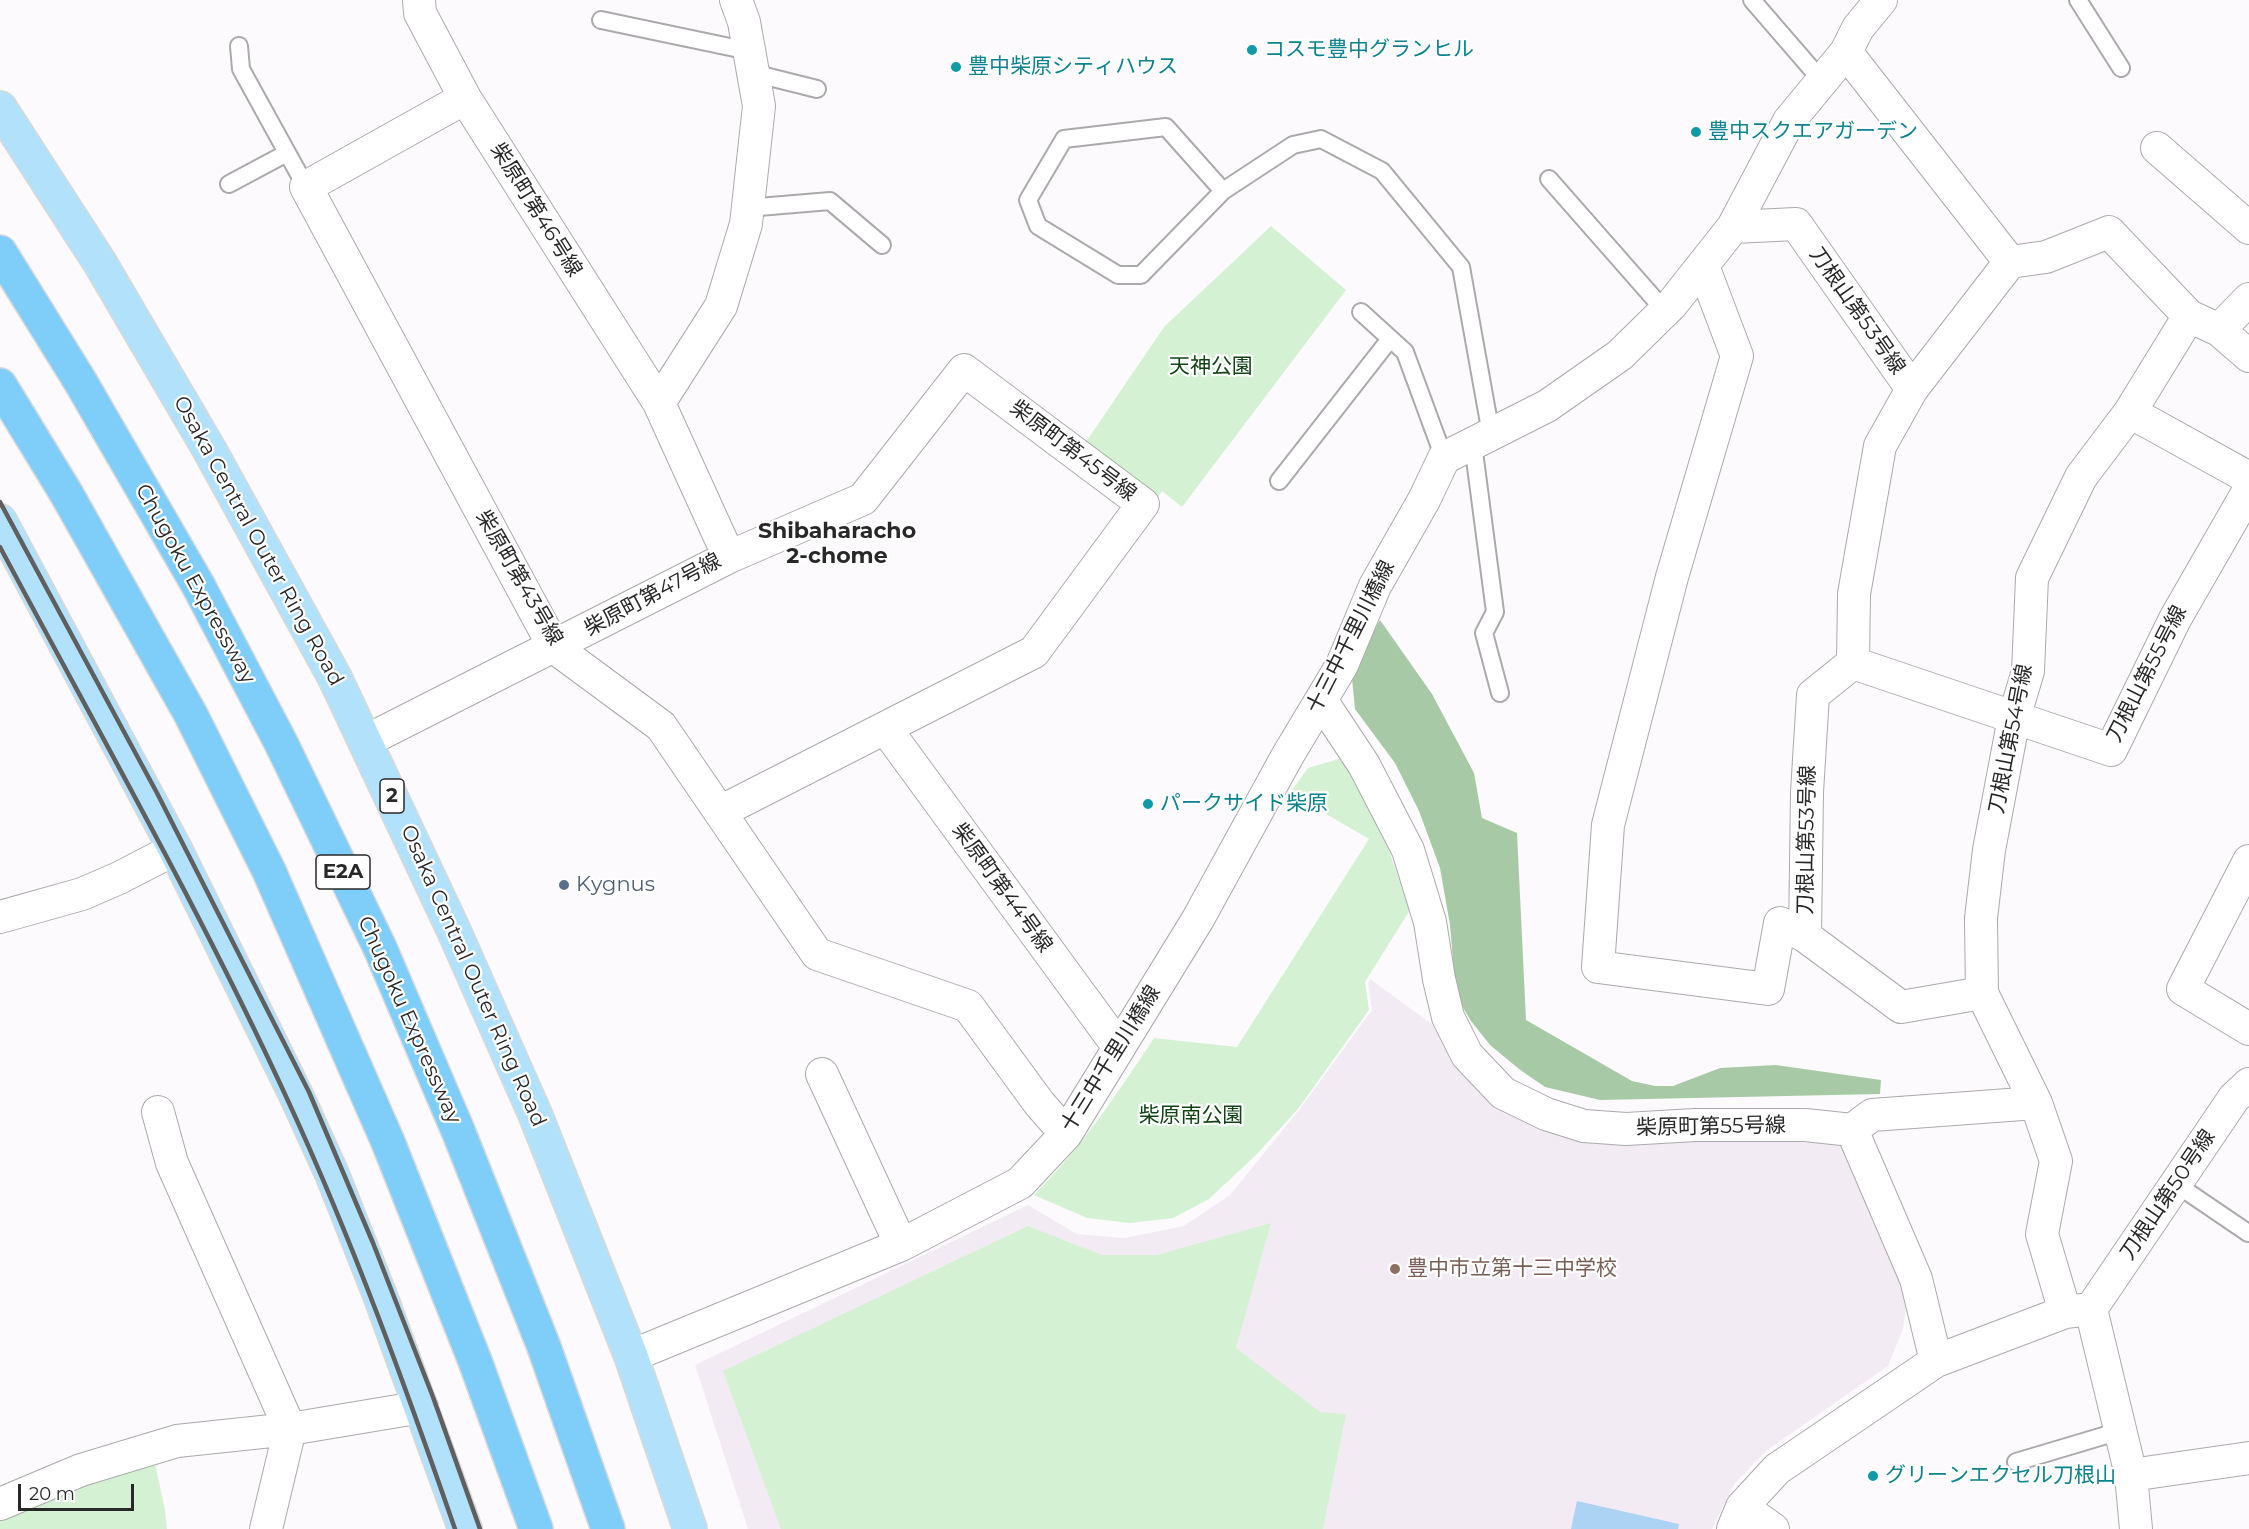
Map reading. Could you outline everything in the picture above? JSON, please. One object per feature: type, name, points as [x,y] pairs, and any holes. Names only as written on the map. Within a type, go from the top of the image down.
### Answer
[{"type":"highway","name":"Chugoku Expressway","points":[[0,252],[80,381],[198,585],[281,743],[380,948],[459,1133],[544,1347],[608,1529]]},
{"type":"highway","points":[[0,385],[66,493],[190,714],[269,871],[388,1142],[475,1361],[536,1529]]},
{"type":"main road","name":"Osaka Central Outer Ring Road","points":[[0,108],[100,263],[208,449],[335,678],[366,741],[450,921],[530,1104],[631,1356],[690,1529]]},
{"type":"main road","points":[[0,521],[175,849],[297,1097],[332,1174],[422,1407],[465,1529]]},
{"type":"street","points":[[658,403],[721,306],[746,224],[759,106],[744,22],[736,0]]},
{"type":"street","points":[[1444,458],[1547,406],[1620,355],[1665,311],[1733,226],[1789,121],[1846,52],[1858,28],[1881,0]]},
{"type":"street","name":"柴原町第46号線","points":[[419,6],[465,98],[658,403]]},
{"type":"street","points":[[1846,52],[2010,262]]},
{"type":"street","points":[[306,187],[465,98]]},
{"type":"street","points":[[2157,148],[2249,228]]},
{"type":"street","name":"柴原町第43号線","points":[[306,187],[554,647],[661,726],[817,954],[968,1006],[1039,1103],[1066,1134]]},
{"type":"street","name":"刀根山第53号線","points":[[1733,226],[1796,224],[1912,389],[1880,446],[1854,594],[1853,663],[1813,695],[1807,792],[1805,936],[1901,1007],[1982,993]]},
{"type":"street","points":[[1912,389],[2010,262],[2046,257],[2109,232],[2188,316],[2219,330],[2249,356]]},
{"type":"street","points":[[1703,266],[1737,356],[1672,577],[1608,825],[1598,967],[1768,989],[1780,923],[1805,936]]},
{"type":"street","points":[[2219,330],[2249,299]]},
{"type":"street","name":"刀根山第54号線","points":[[1982,993],[1982,906],[1989,850],[2014,718],[2028,671],[2032,578],[2081,477],[2130,412],[2188,316]]},
{"type":"street","name":"柴原町第45号線","points":[[720,812],[1034,652],[1143,504],[964,370],[862,499],[729,557]]},
{"type":"street","name":"柴原町第47号線","points":[[366,741],[729,557],[658,403]]},
{"type":"street","points":[[2130,412],[2249,478]]},
{"type":"street","name":"十三中千里川橋線","points":[[631,1356],[901,1245],[1020,1183],[1066,1134],[1198,919],[1342,665],[1376,586],[1425,500],[1444,458]]},
{"type":"street","name":"刀根山第55号線","points":[[1853,663],[2111,750],[2175,619],[2249,490]]},
{"type":"street","name":"柴原町第55号線","points":[[1321,700],[1364,765],[1408,850],[1430,922],[1448,1017],[1467,1055],[1503,1093],[1546,1114],[1584,1126],[1626,1129],[1695,1125],[1805,1125],[1852,1130]]},
{"type":"street","name":"柴原町第44号線","points":[[886,729],[1118,1046]]},
{"type":"street","points":[[0,917],[82,894],[175,849]]},
{"type":"street","points":[[2249,861],[2183,989],[2249,1029]]},
{"type":"street","points":[[1982,993],[2036,1103],[2056,1161],[2042,1234],[2078,1311],[2120,1431],[2131,1475],[2136,1529]]},
{"type":"street","points":[[822,1074],[901,1245]]},
{"type":"street","name":"刀根山第50号線","points":[[2078,1311],[2176,1184],[2234,1098],[2249,1084]]},
{"type":"street","points":[[1936,1361],[1916,1279],[1852,1130],[1872,1115],[2036,1103]]},
{"type":"street","points":[[158,1112],[172,1163],[290,1429],[266,1529]]},
{"type":"street","points":[[1773,1529],[1737,1518],[1778,1469],[1936,1361],[2078,1311]]},
{"type":"street","points":[[0,1504],[81,1470],[177,1441],[290,1429],[422,1407]]},
{"type":"street","points":[[2131,1475],[2249,1458]]},
{"type":"lane","points":[[1752,0],[1822,81]]},
{"type":"lane","points":[[2078,0],[2121,68]]},
{"type":"lane","points":[[601,20],[751,62],[817,89]]},
{"type":"lane","points":[[239,46],[241,69],[306,187]]},
{"type":"lane","points":[[1223,191],[1166,127],[1064,139],[1028,200],[1038,226],[1118,275],[1141,275],[1223,191],[1293,145],[1321,139],[1382,171],[1461,267],[1482,439],[1495,612],[1484,633],[1500,693]]},
{"type":"lane","points":[[229,184],[287,153]]},
{"type":"lane","points":[[1549,179],[1665,311]]},
{"type":"lane","points":[[747,208],[830,201],[882,245]]},
{"type":"lane","points":[[1360,312],[1405,352],[1444,458]]},
{"type":"lane","points":[[1279,481],[1390,339]]},
{"type":"lane","points":[[2176,1184],[2248,1233]]},
{"type":"lane","points":[[2016,1462],[2120,1431]]},
{"type":"shaded area","name":"豊中市立第十三中学校","points":[[1370,979],[1436,1027],[1514,1116],[1831,1138],[1857,1158],[1868,1179],[1907,1300],[1903,1329],[1888,1366],[1766,1451],[1735,1483],[1712,1529],[748,1529],[695,1365],[1028,1205],[1077,1234],[1124,1238],[1184,1226],[1230,1195],[1299,1110],[1372,1010],[1368,983]]},
{"type":"green space","name":"天神公園","points":[[1271,226],[1346,290],[1182,507],[1162,491],[1158,497],[1086,442],[1164,327]]},
{"type":"green space","points":[[1380,620],[1432,694],[1474,773],[1482,818],[1517,833],[1526,1020],[1632,1081],[1655,1086],[1673,1086],[1720,1068],[1776,1065],[1881,1080],[1880,1094],[1600,1100],[1545,1087],[1490,1045],[1471,1021],[1456,996],[1450,925],[1440,868],[1419,811],[1395,763],[1355,709],[1352,679],[1359,657]]},
{"type":"green space","name":"柴原南公園","points":[[1342,758],[1382,831],[1410,910],[1365,982],[1369,1010],[1298,1109],[1255,1156],[1209,1199],[1173,1218],[1130,1223],[1087,1218],[1034,1195],[1083,1139],[1154,1038],[1237,1047],[1369,839],[1290,793],[1308,768]]},
{"type":"green space","points":[[1271,1223],[1236,1348],[1320,1412],[1346,1414],[1323,1529],[781,1529],[723,1371],[1028,1226],[1102,1255],[1157,1255]]},
{"type":"green space","points":[[154,1459],[167,1529],[0,1529],[0,1514]]},
{"type":"water","points":[[1577,1501],[1679,1524],[1678,1529],[1571,1529]]},
{"type":"railway","points":[[0,502],[157,793],[309,1092],[373,1243],[433,1397],[480,1529]]},
{"type":"railway","points":[[0,547],[185,892],[289,1103],[335,1208],[377,1314],[455,1529]]},
{"type":"place","name":"コスモ豊中グランヒル","points":[[1252,50]]},
{"type":"place","name":"豊中柴原シティハウス","points":[[956,67]]},
{"type":"place","name":"豊中スクエアガーデン","points":[[1696,132]]},
{"type":"place","name":"パークサイド柴原","points":[[1148,804]]},
{"type":"place","name":"Kygnus","points":[[564,885]]},
{"type":"place","name":"豊中市立第十三中学校","points":[[1395,1269]]},
{"type":"place","name":"グリーンエクセル刀根山","points":[[1873,1476]]},
{"type":"district","name":"Shibaharacho 2-chome","points":[[837,544]]}]
